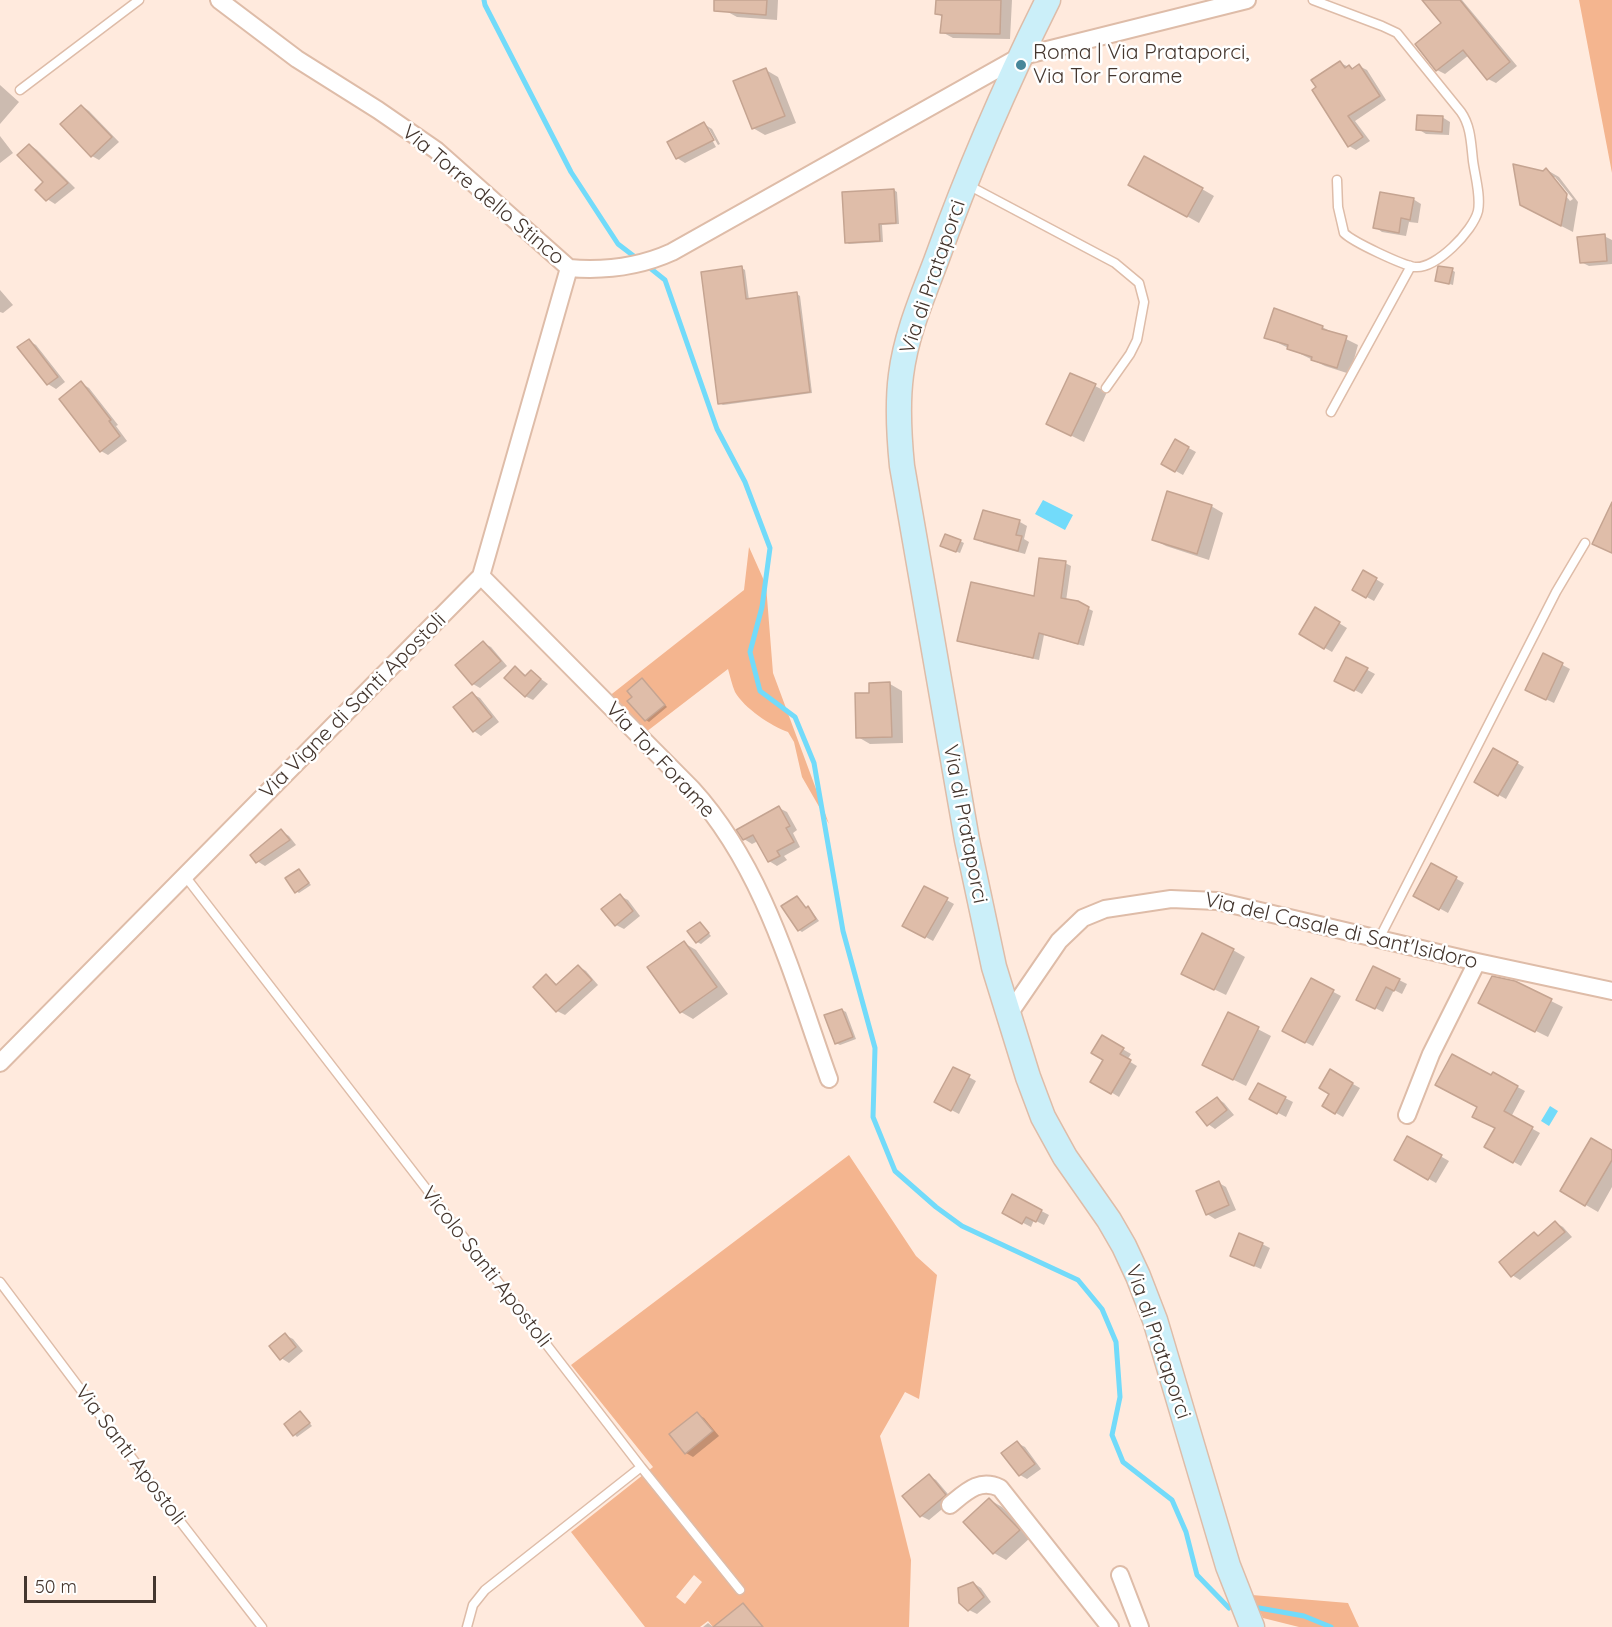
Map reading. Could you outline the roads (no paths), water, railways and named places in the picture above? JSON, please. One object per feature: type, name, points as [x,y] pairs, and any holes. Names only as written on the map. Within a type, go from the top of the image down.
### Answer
[{"type":"street","name":"Via Torre dello Stinco","points":[[219,0],[297,59],[436,150],[569,268],[605,269],[642,264],[672,252],[1019,57],[1247,0]]},
{"type":"street","name":"Via di Prataporci","points":[[1048,0],[1019,57],[966,184],[928,283],[906,349],[899,396],[899,436],[907,502],[968,850],[988,942],[1031,1088],[1048,1127],[1068,1162],[1115,1230],[1141,1282],[1155,1320],[1232,1577],[1252,1627]]},
{"type":"street","name":"Via Vigne di Santi Apostoli","points":[[0,1063],[481,576],[569,268]]},
{"type":"street","name":"Via Tor Forame","points":[[481,576],[692,789],[717,819],[765,903],[829,1079]]},
{"type":"street","name":"Via del Casale di Sant'Isidoro","points":[[1009,1014],[1066,933],[1083,918],[1105,909],[1171,899],[1217,901],[1612,991]]},
{"type":"street","points":[[1407,1115],[1428,1061],[1477,962]]},
{"type":"street","points":[[950,1505],[976,1485],[992,1485],[1000,1488],[1110,1627]]},
{"type":"street","points":[[1120,1575],[1140,1627]]},
{"type":"lane","points":[[20,90],[139,0]]},
{"type":"lane","points":[[1314,0],[1397,33],[1461,112],[1467,122],[1479,201],[1475,220],[1466,234],[1434,261],[1428,265],[1411,266],[1355,241],[1344,233],[1339,218],[1337,180]]},
{"type":"lane","points":[[966,184],[1115,263],[1139,283],[1144,302],[1137,340],[1106,388]]},
{"type":"lane","points":[[1331,412],[1411,266]]},
{"type":"lane","points":[[1379,939],[1557,592],[1585,543]]},
{"type":"lane","name":"Vicolo Santi Apostoli","points":[[185,876],[641,1467],[740,1590]]},
{"type":"lane","name":"Via Santi Apostoli","points":[[0,1282],[262,1627]]},
{"type":"lane","points":[[467,1627],[473,1605],[485,1590],[641,1467]]},
{"type":"water","points":[[1043,500],[1073,515],[1065,530],[1035,514]]},
{"type":"water","points":[[1550,1106],[1558,1111],[1549,1126],[1541,1121]]},
{"type":"waterway","points":[[484,0],[571,172],[618,244],[635,257]]},
{"type":"waterway","points":[[650,268],[665,280],[717,429],[745,482],[770,548],[762,607],[750,652],[760,691],[795,717],[814,763],[843,931],[875,1048],[873,1117],[895,1171],[936,1207],[962,1226],[1078,1280],[1102,1309],[1116,1342],[1120,1397],[1112,1435],[1123,1462],[1172,1500],[1186,1532],[1197,1575],[1229,1608]]},
{"type":"waterway","points":[[1259,1608],[1304,1616],[1331,1627]]},
{"type":"place","name":"Roma | Via Prataporci, Via Tor Forame","points":[[1021,65]]}]
